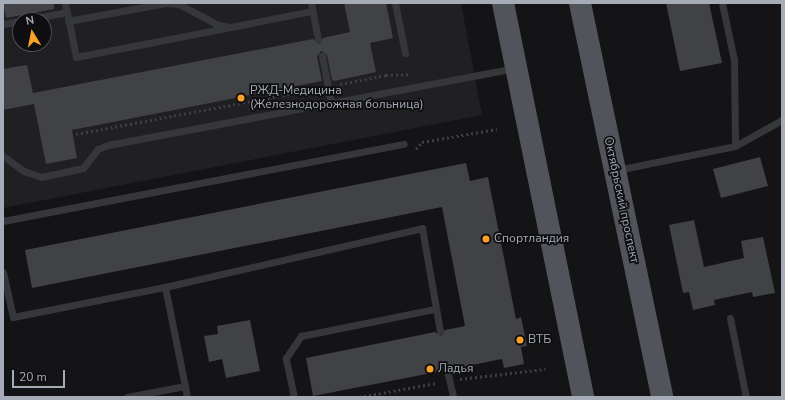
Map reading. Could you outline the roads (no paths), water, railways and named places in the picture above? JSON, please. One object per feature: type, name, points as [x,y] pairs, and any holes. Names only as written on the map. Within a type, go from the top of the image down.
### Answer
[{"type":"main road","points":[[503,3],[584,397]]},
{"type":"main road","name":"Октябрьский проспект","points":[[580,3],[662,397]]},
{"type":"lane","points":[[65,3],[76,57],[312,11]]},
{"type":"lane","points":[[68,21],[165,3],[179,4],[218,25],[231,27]]},
{"type":"lane","points":[[311,3],[318,39]]},
{"type":"lane","points":[[394,3],[404,53]]},
{"type":"lane","points":[[722,3],[734,60],[735,146]]},
{"type":"lane","points":[[52,15],[67,12]]},
{"type":"lane","points":[[322,56],[331,102]]},
{"type":"lane","points":[[3,156],[32,175],[41,177],[83,168],[98,149],[108,145],[516,68]]},
{"type":"lane","points":[[615,171],[735,146],[781,121]]},
{"type":"lane","points":[[3,221],[404,144]]},
{"type":"lane","points":[[3,272],[13,317],[165,287],[422,228],[440,331]]},
{"type":"lane","points":[[165,287],[187,397]]},
{"type":"lane","points":[[294,397],[286,358],[301,336],[435,309]]},
{"type":"lane","points":[[730,318],[746,397]]},
{"type":"lane","points":[[447,370],[453,397]]},
{"type":"lane","points":[[128,397],[185,386]]},
{"type":"place","name":"РЖД-Медицина (Железнодорожная больница)","points":[[241,98]]},
{"type":"place","name":"Спортландия","points":[[486,239]]},
{"type":"place","name":"ВТБ","points":[[520,340]]},
{"type":"place","name":"Ладья","points":[[430,369]]}]
